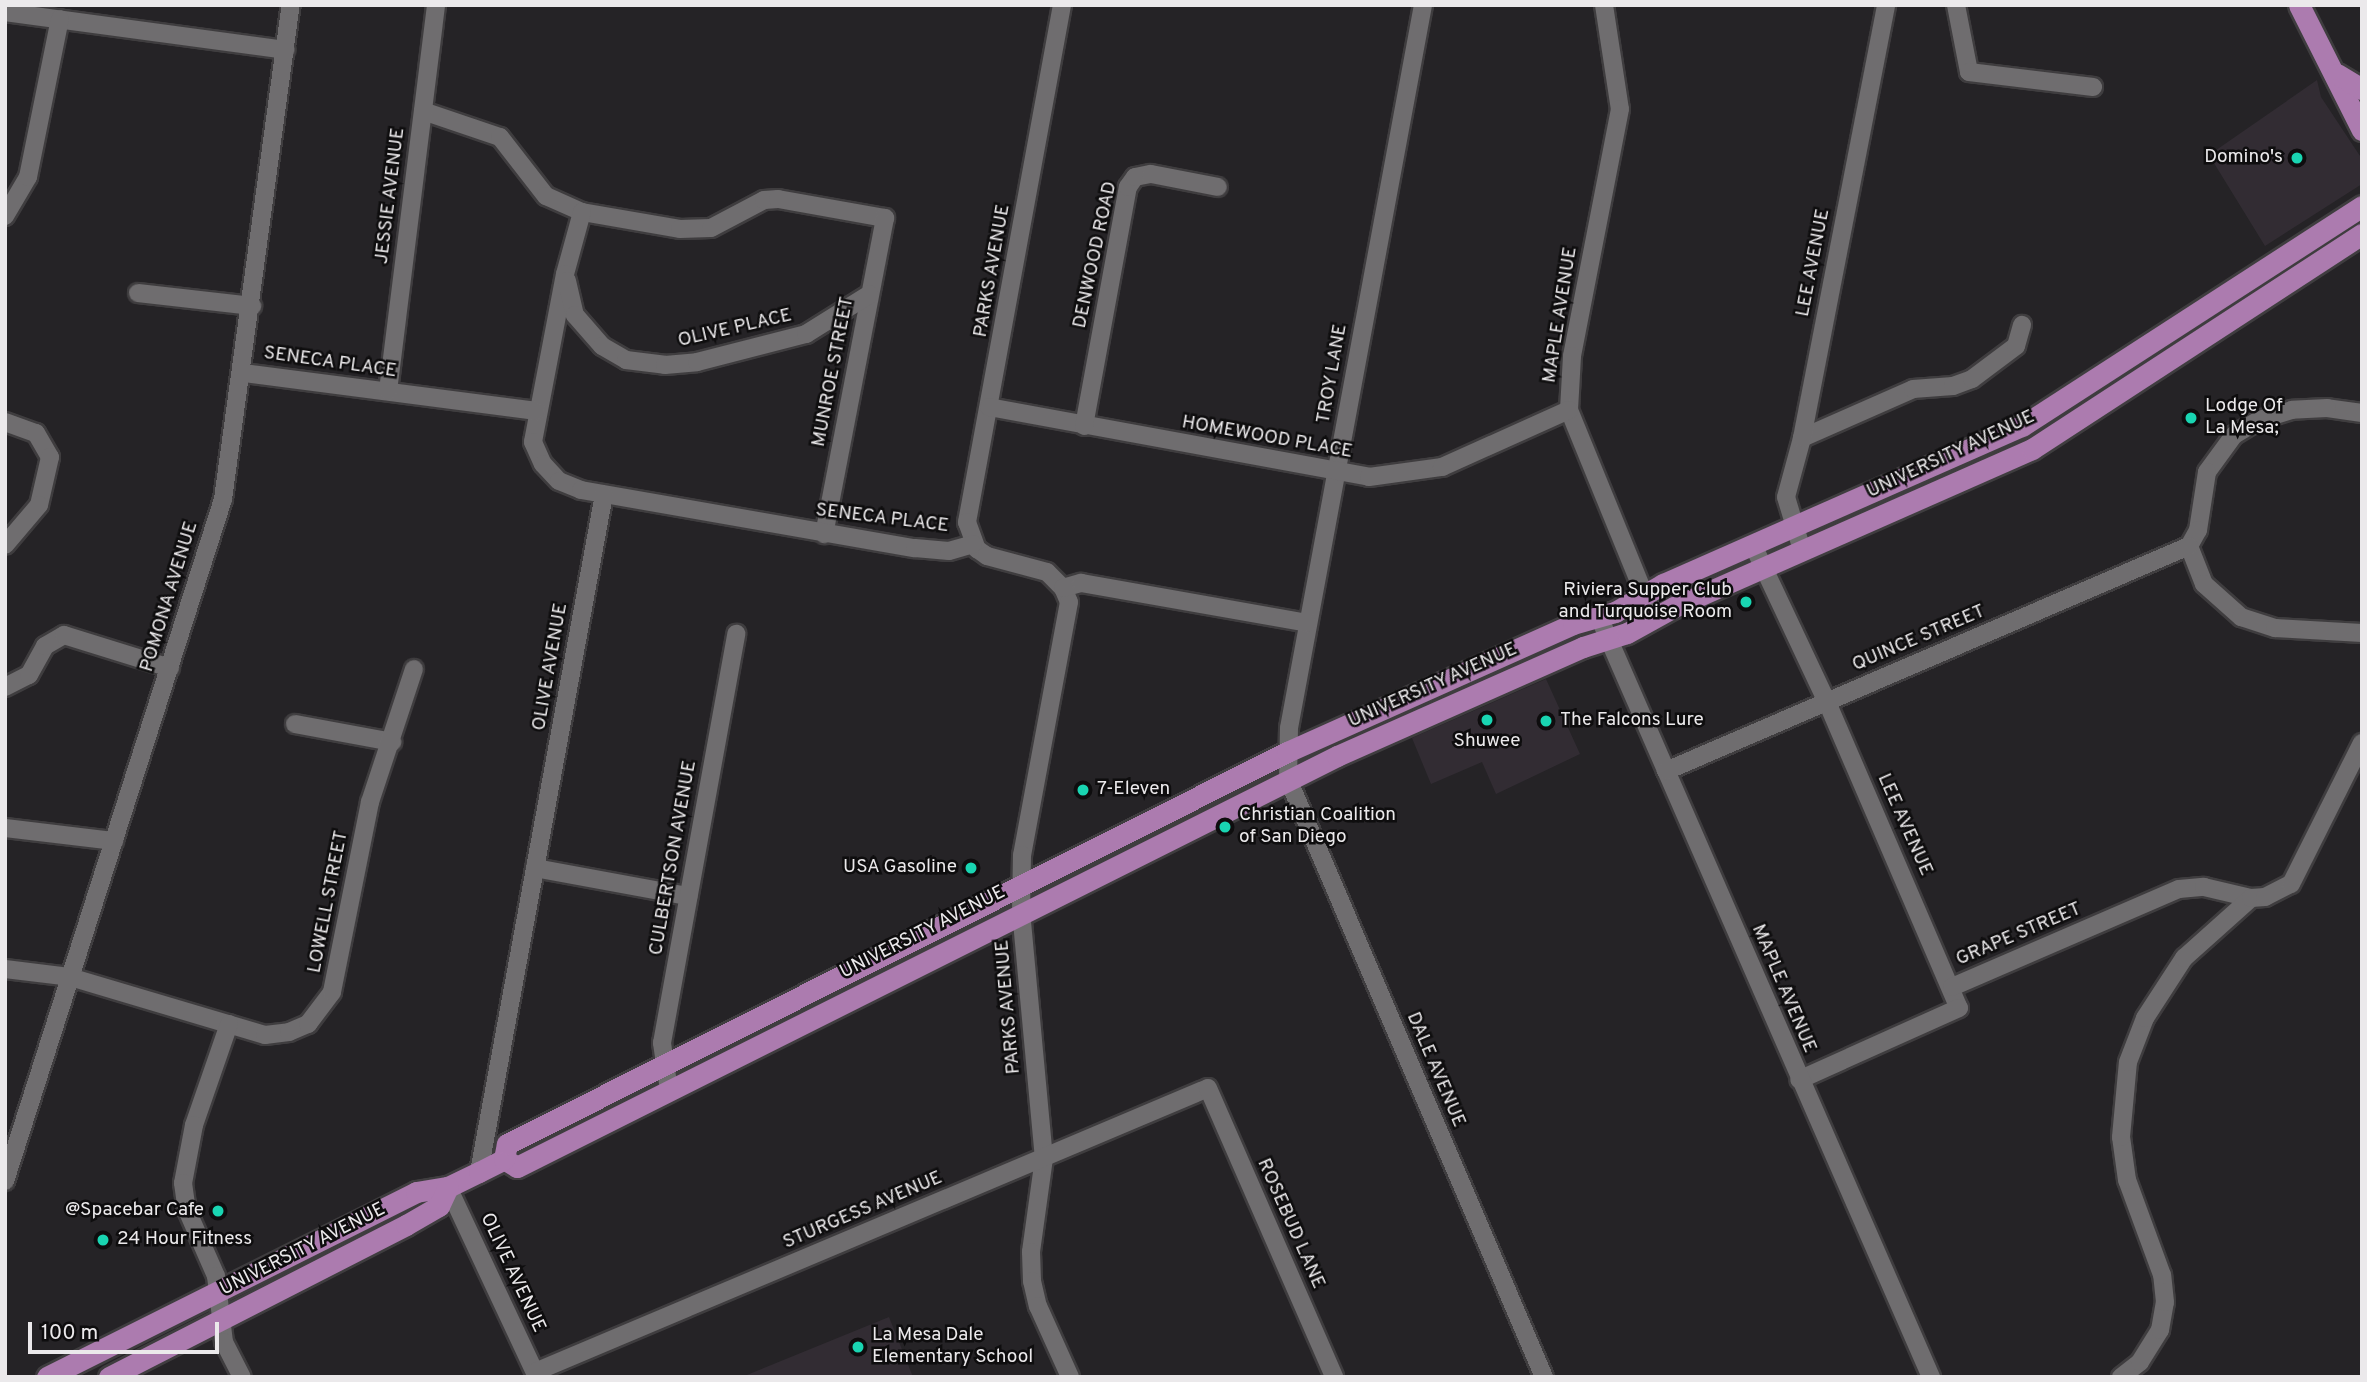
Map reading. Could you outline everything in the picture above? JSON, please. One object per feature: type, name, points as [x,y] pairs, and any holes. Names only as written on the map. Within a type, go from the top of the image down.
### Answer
[{"type":"main road","points":[[2299,5],[2337,74],[2344,101],[2362,130]]},
{"type":"main road","points":[[2337,74],[2362,89]]},
{"type":"main road","name":"UNIVERSITY AVENUE","points":[[47,1377],[216,1296],[416,1192],[448,1187],[479,1172],[504,1159],[508,1144],[1023,882],[1287,752],[1599,616],[2022,426],[2362,206]]},
{"type":"main road","name":"UNIVERSITY AVENUE","points":[[504,1159],[517,1167],[1287,779],[1501,682],[1609,640],[1763,567],[2032,449],[2362,234]]},
{"type":"main road","name":"UNIVERSITY AVENUE","points":[[109,1377],[219,1323],[433,1210],[448,1187]]},
{"type":"street","name":"POMONA AVENUE","points":[[5,1181],[223,499],[244,373],[291,5]]},
{"type":"street","name":"JESSIE AVENUE","points":[[388,391],[436,5]]},
{"type":"street","name":"PARKS AVENUE","points":[[973,544],[967,522],[1062,5]]},
{"type":"street","name":"TROY LANE","points":[[1287,779],[1287,752],[1308,623],[1423,5]]},
{"type":"street","name":"MAPLE AVENUE","points":[[1604,5],[1620,109],[1572,356],[1569,410],[1654,618]]},
{"type":"street","name":"LEE AVENUE","points":[[1802,550],[1792,528],[1786,498],[1801,438],[1886,5]]},
{"type":"street","points":[[1956,5],[1969,72],[2093,88]]},
{"type":"street","points":[[5,12],[285,50]]},
{"type":"street","points":[[5,216],[27,177],[60,19]]},
{"type":"street","points":[[423,110],[500,137],[546,196],[582,212],[565,274],[536,411],[533,442],[543,464],[559,481],[604,494]]},
{"type":"street","name":"DENWOOD ROAD","points":[[1084,426],[1128,187],[1135,177],[1151,174],[1218,187]]},
{"type":"street","name":"MUNROE STREET","points":[[582,212],[681,229],[711,228],[764,200],[778,198],[885,218],[824,534]]},
{"type":"street","name":"OLIVE PLACE","points":[[565,274],[575,315],[596,340],[617,356],[645,364],[687,364],[806,334],[870,294]]},
{"type":"street","points":[[138,293],[253,306]]},
{"type":"street","points":[[1801,438],[1913,389],[1953,386],[1972,379],[2015,346],[2022,325]]},
{"type":"street","name":"SENECA PLACE","points":[[244,373],[536,411]]},
{"type":"street","name":"HOMEWOOD PLACE","points":[[989,407],[1336,473],[1370,477],[1433,470],[1569,410]]},
{"type":"street","points":[[2362,413],[2327,408],[2292,410],[2259,420],[2234,435],[2207,472],[2198,530],[2189,546],[2204,584],[2241,617],[2275,628],[2362,633]]},
{"type":"street","points":[[5,422],[29,428],[49,451],[39,505],[5,545]]},
{"type":"street","name":"SENECA PLACE","points":[[604,494],[824,534],[949,551],[973,544],[987,556],[1041,569],[1063,588]]},
{"type":"street","name":"OLIVE AVENUE","points":[[479,1172],[604,494]]},
{"type":"street","name":"LEE AVENUE","points":[[1753,545],[1827,702],[1952,987]]},
{"type":"street","name":"QUINCE STREET","points":[[1666,771],[2189,546]]},
{"type":"street","points":[[1063,588],[1081,583],[1308,623]]},
{"type":"street","name":"PARKS AVENUE","points":[[1063,588],[1069,602],[1025,835],[1021,911],[1044,1158],[1031,1252],[1032,1281],[1038,1306],[1070,1377]]},
{"type":"street","name":"MAPLE AVENUE","points":[[1599,616],[1799,1080],[1931,1377]]},
{"type":"street","name":"CULBERTSON AVENUE","points":[[669,1090],[662,1066],[688,896],[736,634]]},
{"type":"street","points":[[5,688],[29,675],[45,646],[64,635],[170,668]]},
{"type":"street","name":"LOWELL STREET","points":[[5,969],[70,977],[265,1035],[282,1034],[308,1024],[328,1002],[370,802],[414,669]]},
{"type":"street","points":[[295,724],[392,742]]},
{"type":"street","points":[[2123,1376],[2140,1362],[2160,1330],[2165,1302],[2162,1275],[2127,1180],[2121,1125],[2128,1062],[2145,1018],[2184,958],[2251,898],[2265,897],[2291,884],[2362,743]]},
{"type":"street","name":"DALE AVENUE","points":[[1287,779],[1544,1377]]},
{"type":"street","points":[[5,828],[114,841]]},
{"type":"street","points":[[535,868],[688,896]]},
{"type":"street","name":"GRAPE STREET","points":[[1799,1080],[1959,1008],[1952,987],[2179,889],[2204,887],[2251,898]]},
{"type":"street","points":[[229,1024],[194,1125],[183,1183],[187,1210],[216,1276],[219,1323],[242,1377]]},
{"type":"street","name":"STURGESS AVENUE","points":[[536,1374],[1208,1088]]},
{"type":"street","name":"ROSEBUD LANE","points":[[1208,1088],[1334,1377]]},
{"type":"street","name":"OLIVE AVENUE","points":[[448,1187],[536,1374]]},
{"type":"shaded area","points":[[2317,80],[2321,97],[2362,159],[2362,184],[2265,246],[2209,155]]},
{"type":"shaded area","points":[[1546,679],[1580,754],[1496,794],[1482,762],[1431,784],[1412,738]]},
{"type":"shaded area","name":"La Mesa Dale Elementary School","points":[[889,1317],[913,1377],[742,1377]]},
{"type":"place","name":"Domino's","points":[[2297,158]]},
{"type":"place","name":"Lodge Of La Mesa;","points":[[2191,418]]},
{"type":"place","name":"Riviera Supper Club and Turquoise Room","points":[[1746,602]]},
{"type":"place","name":"Shuwee","points":[[1487,720]]},
{"type":"place","name":"The Falcons Lure","points":[[1546,721]]},
{"type":"place","name":"7-Eleven","points":[[1083,790]]},
{"type":"place","name":"Christian Coalition of San Diego","points":[[1225,827]]},
{"type":"place","name":"USA Gasoline","points":[[971,868]]},
{"type":"place","name":"@Spacebar Cafe","points":[[218,1211]]},
{"type":"place","name":"24 Hour Fitness","points":[[103,1240]]},
{"type":"place","name":"La Mesa Dale Elementary School","points":[[858,1347]]}]
